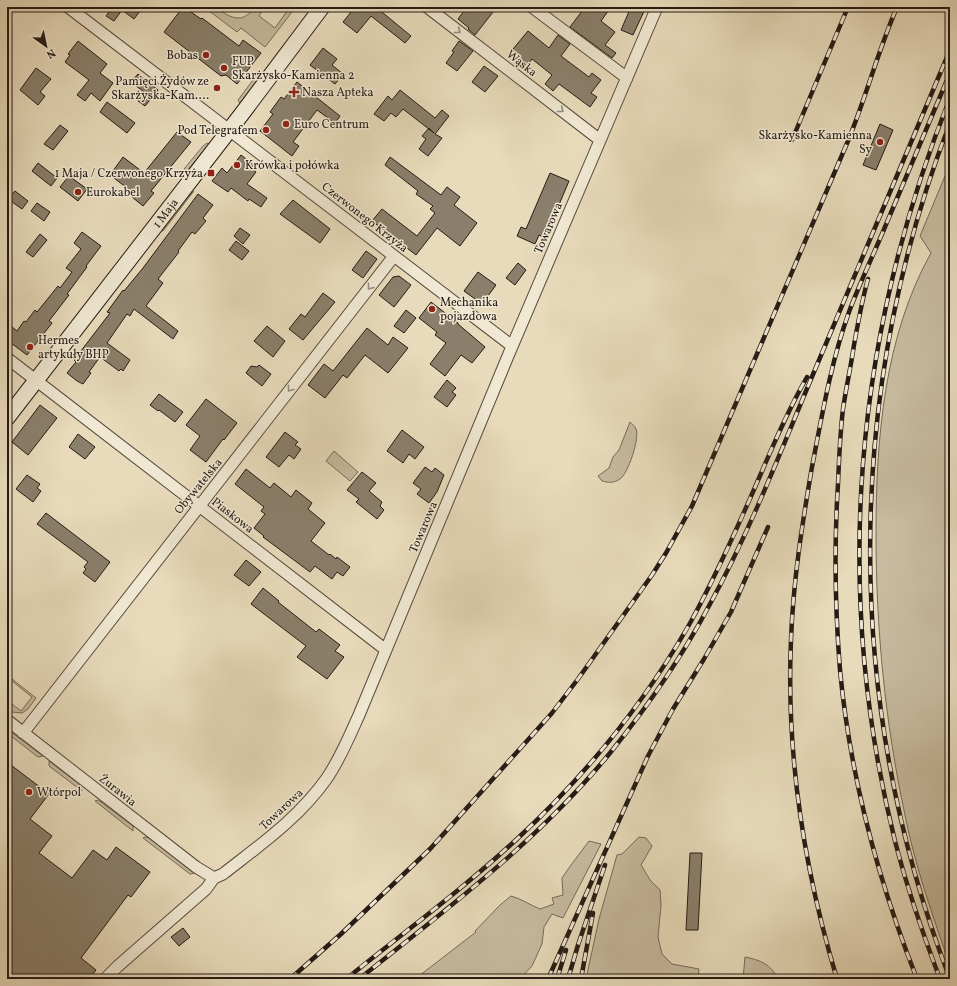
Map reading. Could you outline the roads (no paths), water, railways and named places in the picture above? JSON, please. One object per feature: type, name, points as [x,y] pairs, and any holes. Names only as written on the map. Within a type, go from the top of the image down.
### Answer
[{"type":"street","name":"Czerwonego Krzyża","points":[[68,7],[512,346]]},
{"type":"street","name":"1 Maja","points":[[7,418],[322,7]]},
{"type":"street","name":"Wąska","points":[[427,7],[600,140]]},
{"type":"street","points":[[532,7],[626,78]]},
{"type":"street","name":"Towarowa","points":[[105,979],[206,889],[214,878],[223,874],[295,816],[327,778],[336,764],[359,715],[512,346],[657,7]]},
{"type":"street","name":"Obywatelska","points":[[23,733],[394,256]]},
{"type":"street","name":"Piaskowa","points":[[7,358],[386,650]]},
{"type":"street","name":"Żurawia","points":[[7,720],[196,867],[214,878]]},
{"type":"railway","points":[[792,140],[848,7]]},
{"type":"railway","points":[[290,979],[341,934],[430,849],[552,713],[578,679],[666,553],[692,506],[848,141],[897,7]]},
{"type":"railway","points":[[359,979],[458,900],[553,816],[610,753],[638,717],[676,662],[725,576],[752,518],[950,50]]},
{"type":"railway","points":[[837,979],[825,938],[807,854],[800,811],[791,726],[791,640],[798,554],[819,428],[832,369],[849,312],[950,73]]},
{"type":"railway","points":[[940,979],[927,945],[900,859],[875,747],[864,652],[859,558],[863,465],[874,372],[892,280],[917,188],[950,98]]},
{"type":"railway","points":[[950,123],[915,228],[890,334],[875,442],[870,551],[875,660],[890,768],[915,874],[950,979]]},
{"type":"railway","points":[[868,279],[854,345],[844,401],[841,428],[836,554],[838,647],[845,710],[858,788],[878,866],[917,979]]},
{"type":"railway","points":[[346,979],[454,893],[517,839],[589,765],[632,711],[671,655],[716,574],[786,417],[807,377]]},
{"type":"railway","points":[[548,979],[648,756],[673,709],[731,612],[768,527]]},
{"type":"railway","points":[[568,979],[605,865]]},
{"type":"railway","points":[[581,979],[593,913]]},
{"type":"railway","points":[[557,979],[566,950]]},
{"type":"place","name":"Bobas","points":[[206,55]]},
{"type":"place","name":"FUP Skarżysko-Kamienna 2","points":[[224,68]]},
{"type":"place","name":"Pamięci Żydów ze Skarżyska-Kam.…","points":[[217,88]]},
{"type":"place","name":"Nasza Apteka","points":[[294,92]]},
{"type":"place","name":"Euro Centrum","points":[[286,124]]},
{"type":"place","name":"Pod Telegrafem","points":[[266,130]]},
{"type":"place","name":"Skarżysko-Kamienna Sy","points":[[880,142]]},
{"type":"place","name":"Krówka i połówka","points":[[237,165]]},
{"type":"place","name":"1 Maja / Czerwonego Krzyża","points":[[211,173]]},
{"type":"place","name":"Eurokabel","points":[[78,192]]},
{"type":"place","name":"Mechanika pojazdowa","points":[[432,309]]},
{"type":"place","name":"Hermes artykuły BHP","points":[[30,347]]},
{"type":"place","name":"Wtórpol","points":[[29,792]]}]
